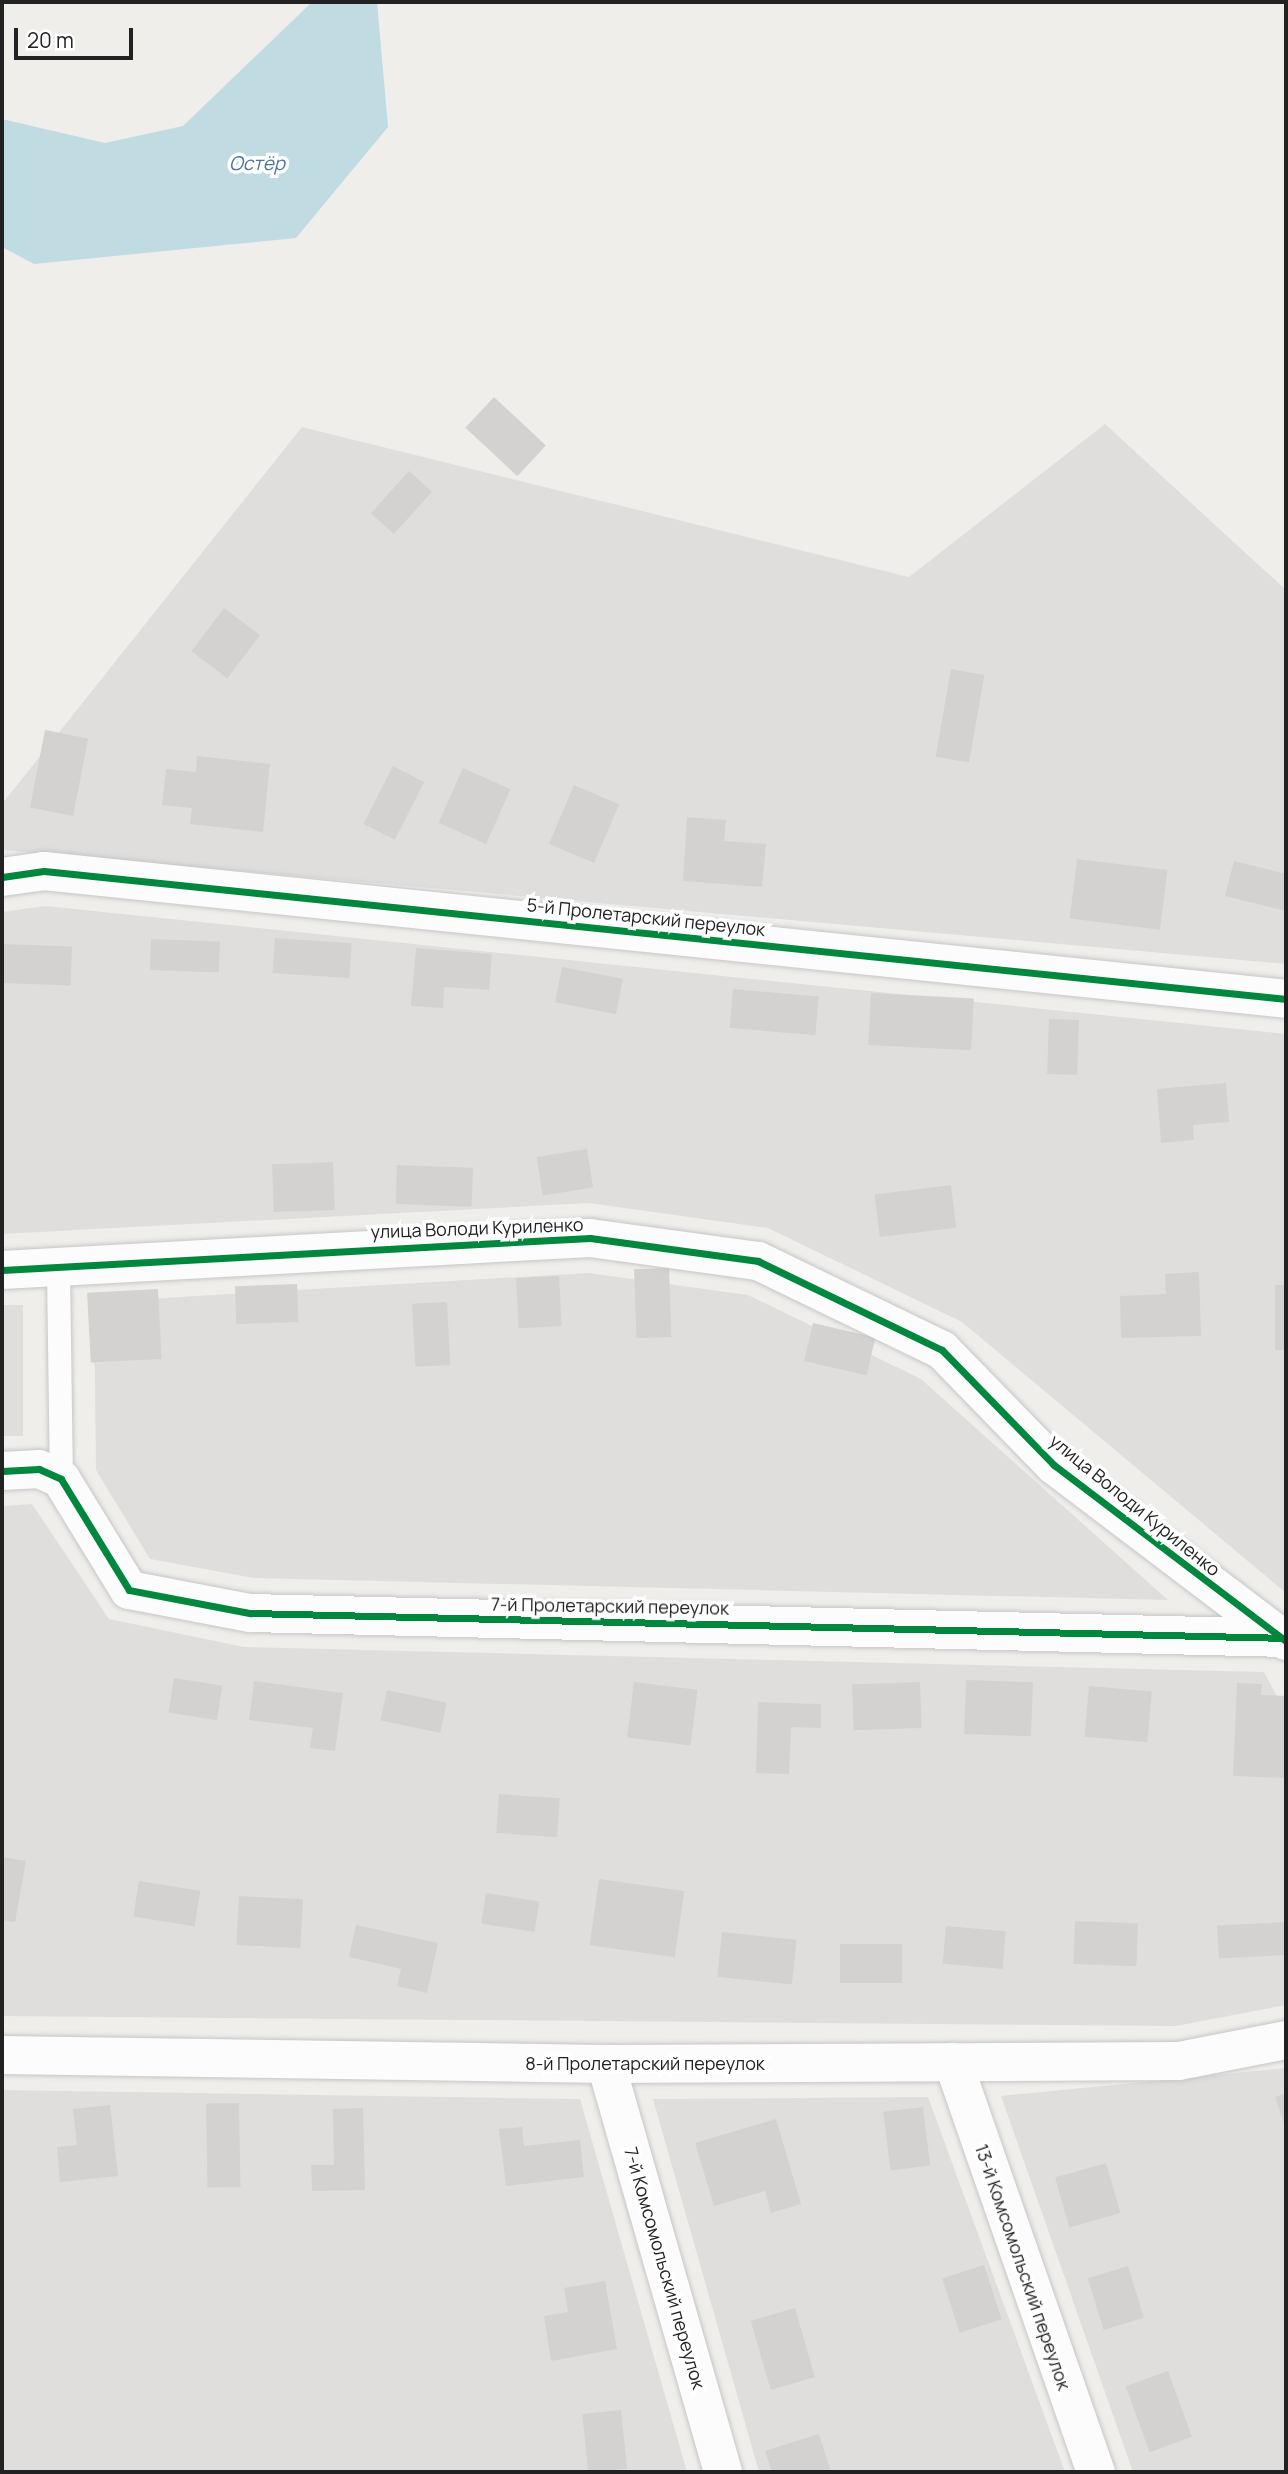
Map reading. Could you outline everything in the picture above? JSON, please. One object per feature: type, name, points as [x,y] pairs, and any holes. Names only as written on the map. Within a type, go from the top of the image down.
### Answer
[{"type":"street","name":"5-й Пролетарский переулок","points":[[2,877],[44,871],[1286,999]]},
{"type":"street","name":"улица Володи Куриленко","points":[[2,1270],[590,1238],[758,1261],[942,1350],[1054,1465],[1179,1565],[1285,1639]]},
{"type":"street","points":[[2,1471],[38,1469],[61,1479]]},
{"type":"street","name":"7-й Пролетарский переулок","points":[[61,1479],[129,1590],[250,1613],[1285,1639]]},
{"type":"street","name":"8-й Пролетарский переулок","points":[[2,2055],[606,2064],[1179,2061],[1286,2040]]},
{"type":"street","name":"13-й Комсомольский переулок","points":[[953,2062],[1096,2472]]},
{"type":"street","name":"7-й Комсомольский переулок","points":[[606,2064],[723,2472]]},
{"type":"lane","points":[[58,1269],[61,1479]]},
{"type":"shaded area","points":[[1105,424],[1286,590],[1286,964],[2,850],[2,804],[302,427],[909,577]]},
{"type":"shaded area","points":[[45,906],[1286,1034],[1286,1593],[962,1322],[768,1228],[589,1203],[2,1234],[2,912]]},
{"type":"shaded area","points":[[588,1273],[748,1295],[921,1379],[1168,1600],[254,1578],[150,1559],[96,1470],[94,1302]]},
{"type":"shaded area","points":[[2,1305],[23,1305],[23,1436],[2,1436]]},
{"type":"shaded area","points":[[32,1504],[109,1619],[244,1647],[1264,1672],[1286,1713],[1286,2005],[1176,2026],[2,2016],[2,1506]]},
{"type":"shaded area","points":[[1286,2068],[1286,2472],[1133,2472],[1001,2096]]},
{"type":"shaded area","points":[[2,2090],[580,2099],[687,2472],[2,2472]]},
{"type":"shaded area","points":[[928,2097],[1065,2472],[759,2472],[653,2099]]},
{"type":"water","name":"Остёр","points":[[312,2],[377,2],[388,127],[296,238],[34,264],[2,247],[2,119],[105,143],[183,126]]},
{"type":"building","points":[[494,397],[546,445],[517,476],[465,428]]},
{"type":"building","points":[[409,471],[432,492],[394,534],[371,513]]},
{"type":"building","points":[[224,608],[260,635],[227,678],[192,651]]},
{"type":"building","points":[[951,669],[984,675],[969,763],[936,757]]},
{"type":"building","points":[[45,730],[88,738],[73,816],[30,808]]},
{"type":"building","points":[[197,756],[270,764],[263,832],[190,824],[192,808],[162,805],[166,769],[196,772]]},
{"type":"building","points":[[393,766],[424,782],[395,840],[363,824]]},
{"type":"building","points":[[463,768],[511,789],[486,844],[439,823]]},
{"type":"building","points":[[574,785],[619,804],[594,863],[549,844]]},
{"type":"building","points":[[687,817],[726,820],[724,841],[766,844],[762,887],[683,881]]},
{"type":"building","points":[[1077,859],[1167,870],[1160,930],[1070,919]]},
{"type":"building","points":[[1234,861],[1286,874],[1286,911],[1225,896]]},
{"type":"building","points":[[275,938],[352,943],[349,978],[273,973]]},
{"type":"building","points":[[151,939],[220,941],[219,972],[150,970]]},
{"type":"building","points":[[2,944],[72,946],[71,985],[2,983]]},
{"type":"building","points":[[416,948],[492,954],[489,990],[444,987],[443,1008],[411,1006]]},
{"type":"building","points":[[562,967],[623,979],[616,1014],[555,1002]]},
{"type":"building","points":[[733,989],[819,996],[815,1035],[730,1028]]},
{"type":"building","points":[[871,993],[974,998],[971,1050],[868,1045]]},
{"type":"building","points":[[1049,1019],[1079,1020],[1077,1075],[1047,1074]]},
{"type":"building","points":[[1226,1083],[1229,1122],[1193,1125],[1194,1140],[1161,1143],[1157,1089]]},
{"type":"building","points":[[587,1149],[593,1188],[543,1195],[537,1157]]},
{"type":"building","points":[[333,1162],[335,1210],[274,1212],[272,1164]]},
{"type":"building","points":[[397,1165],[473,1168],[472,1207],[396,1204]]},
{"type":"building","points":[[951,1185],[956,1228],[880,1237],[875,1194]]},
{"type":"building","points":[[669,1268],[671,1337],[636,1338],[634,1269]]},
{"type":"building","points":[[1199,1272],[1201,1336],[1121,1338],[1120,1296],[1166,1294],[1165,1274]]},
{"type":"building","points":[[559,1276],[562,1326],[519,1328],[516,1278]]},
{"type":"building","points":[[297,1284],[298,1322],[236,1324],[235,1286]]},
{"type":"building","points":[[1275,1285],[1286,1285],[1286,1350],[1275,1350]]},
{"type":"building","points":[[158,1289],[162,1359],[91,1363],[87,1293]]},
{"type":"building","points":[[447,1302],[450,1365],[415,1367],[412,1304]]},
{"type":"building","points":[[813,1323],[875,1337],[867,1375],[804,1361]]},
{"type":"building","points":[[174,1678],[222,1686],[217,1720],[169,1713]]},
{"type":"building","points":[[966,1680],[1033,1682],[1031,1736],[964,1734]]},
{"type":"building","points":[[254,1681],[343,1693],[335,1751],[310,1748],[313,1728],[249,1720]]},
{"type":"building","points":[[634,1682],[698,1690],[691,1745],[627,1738]]},
{"type":"building","points":[[920,1682],[922,1728],[854,1730],[852,1684]]},
{"type":"building","points":[[1237,1683],[1262,1684],[1261,1695],[1286,1696],[1286,1778],[1233,1776]]},
{"type":"building","points":[[1089,1686],[1152,1691],[1147,1742],[1085,1737]]},
{"type":"building","points":[[387,1690],[447,1703],[440,1733],[381,1720]]},
{"type":"building","points":[[758,1702],[821,1704],[821,1728],[791,1727],[789,1774],[756,1773]]},
{"type":"building","points":[[499,1794],[560,1798],[557,1837],[496,1833]]},
{"type":"building","points":[[2,1857],[26,1861],[15,1922],[2,1920]]},
{"type":"building","points":[[599,1879],[684,1891],[675,1957],[590,1945]]},
{"type":"building","points":[[139,1881],[200,1891],[195,1926],[133,1917]]},
{"type":"building","points":[[486,1893],[539,1901],[534,1932],[481,1924]]},
{"type":"building","points":[[239,1896],[303,1899],[300,1948],[236,1945]]},
{"type":"building","points":[[1075,1921],[1138,1923],[1136,1966],[1073,1964]]},
{"type":"building","points":[[1284,1922],[1286,1955],[1219,1958],[1217,1926]]},
{"type":"building","points":[[356,1925],[438,1943],[427,1993],[397,1986],[401,1969],[349,1957]]},
{"type":"building","points":[[946,1926],[1006,1931],[1002,1969],[943,1964]]},
{"type":"building","points":[[722,1932],[797,1940],[792,1985],[717,1977]]},
{"type":"building","points":[[840,1944],[902,1944],[902,1983],[840,1983]]},
{"type":"building","points":[[1286,2093],[1286,2129],[1275,2097]]},
{"type":"building","points":[[239,2103],[240,2187],[207,2188],[206,2104]]},
{"type":"building","points":[[110,2105],[118,2176],[60,2182],[57,2147],[77,2145],[73,2109]]},
{"type":"building","points":[[923,2107],[930,2166],[890,2170],[883,2112]]},
{"type":"building","points":[[363,2108],[365,2190],[312,2191],[311,2165],[334,2165],[333,2109]]},
{"type":"building","points":[[776,2119],[801,2204],[771,2213],[765,2191],[714,2206],[695,2143]]},
{"type":"building","points":[[522,2127],[524,2146],[580,2140],[584,2177],[506,2186],[499,2129]]},
{"type":"building","points":[[1106,2163],[1120,2213],[1069,2228],[1055,2178]]},
{"type":"building","points":[[984,2265],[1002,2319],[960,2333],[942,2279]]},
{"type":"building","points":[[1128,2266],[1144,2318],[1104,2330],[1088,2278]]},
{"type":"building","points":[[605,2281],[617,2349],[551,2361],[544,2316],[568,2312],[564,2288]]},
{"type":"building","points":[[795,2308],[815,2377],[771,2390],[751,2321]]},
{"type":"building","points":[[1168,2371],[1192,2437],[1150,2452],[1126,2386]]},
{"type":"building","points":[[621,2410],[627,2469],[588,2472],[582,2414]]},
{"type":"building","points":[[819,2434],[831,2472],[772,2472],[765,2451]]},
{"type":"cycle path","points":[[2,877],[44,871],[1286,999]]},
{"type":"cycle path","points":[[2,1270],[590,1238],[758,1261],[942,1350],[1054,1465],[1286,1641]]},
{"type":"cycle path","points":[[2,1471],[39,1469],[61,1479],[129,1590],[250,1613],[1285,1638]]}]
